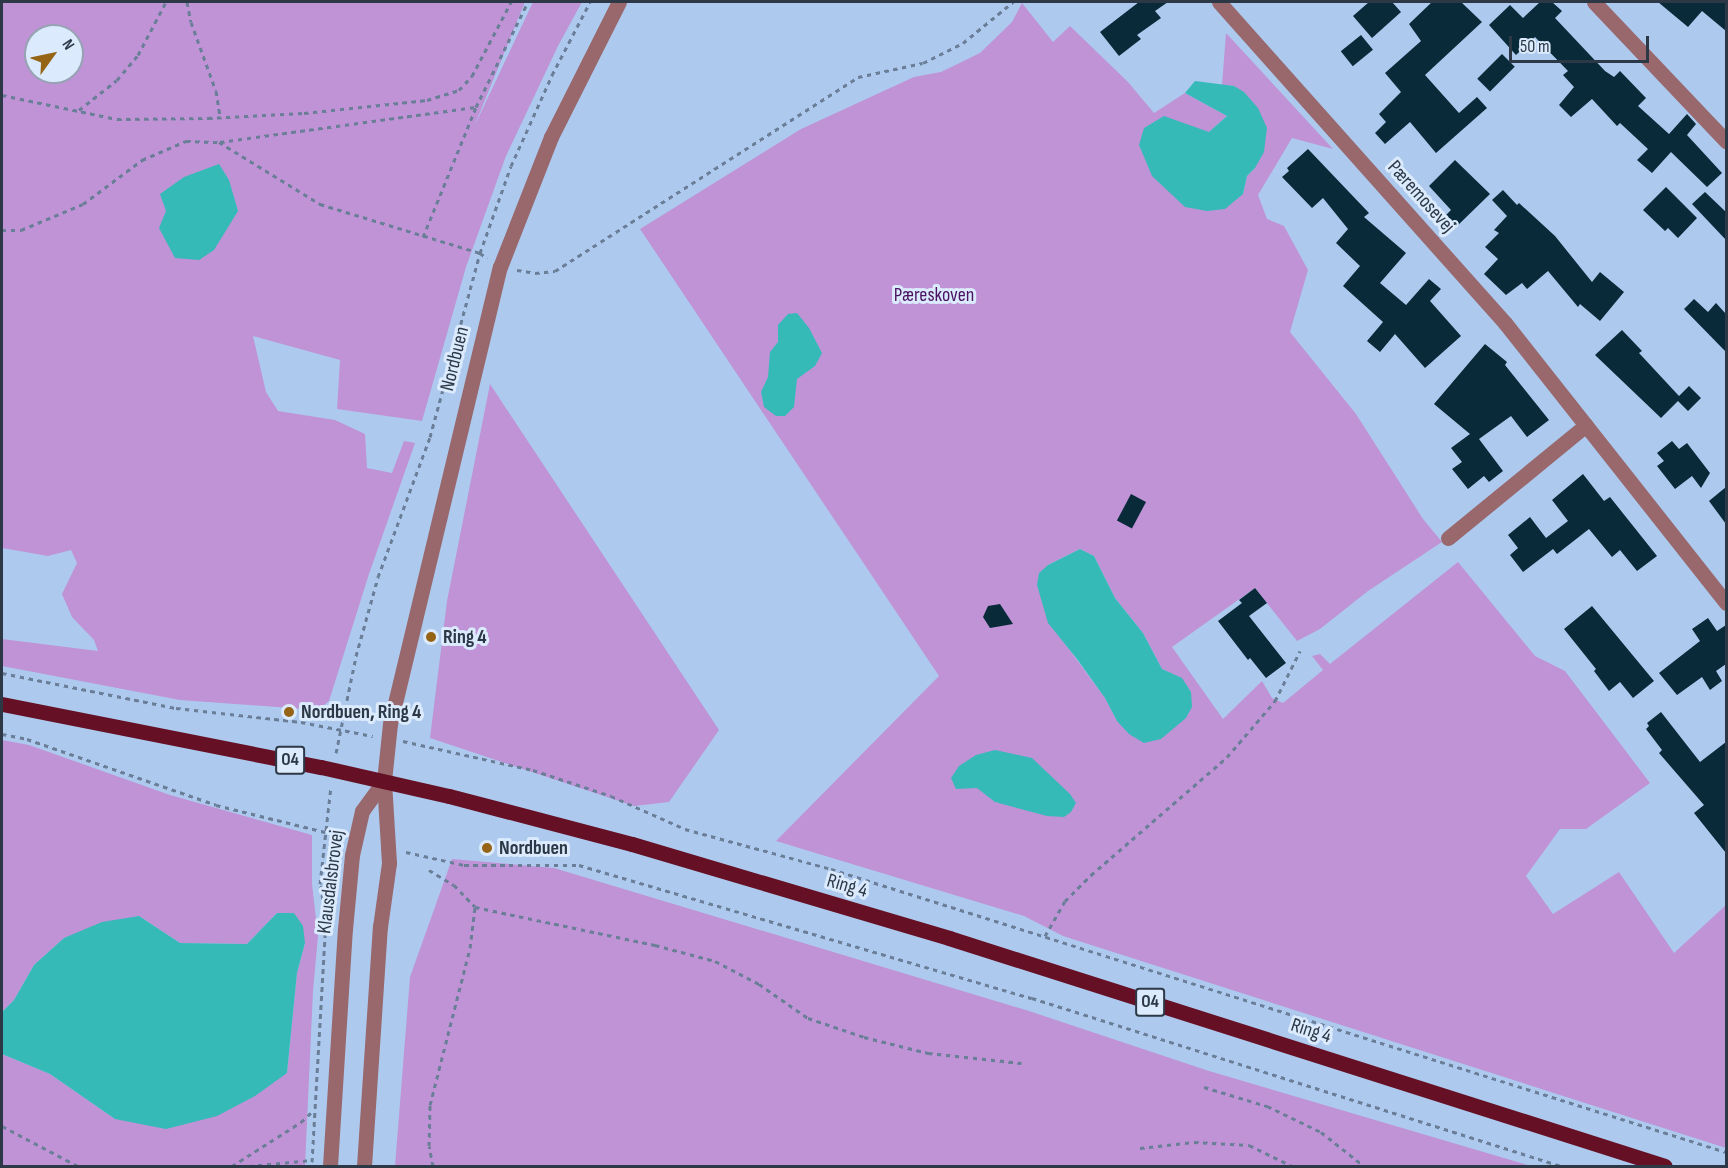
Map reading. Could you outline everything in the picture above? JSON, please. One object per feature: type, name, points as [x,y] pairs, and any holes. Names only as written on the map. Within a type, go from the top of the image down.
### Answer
[{"type":"main road","name":"Ring 4","points":[[2,704],[384,781],[632,844],[938,934],[1665,1167]]},
{"type":"street","name":"Nordbuen","points":[[384,781],[388,739],[456,442],[500,267],[551,136],[619,2]]},
{"type":"street","name":"Pæremosevej","points":[[1219,2],[1505,323],[1726,603]]},
{"type":"street","points":[[1594,2],[1726,141]]},
{"type":"street","points":[[1448,538],[1586,425]]},
{"type":"street","points":[[364,1167],[379,950],[389,848],[384,781]]},
{"type":"street","name":"Klausdalsbrovej","points":[[330,1167],[345,929],[356,839],[362,811],[384,781]]},
{"type":"path","points":[[79,110],[117,80],[138,55],[166,2]]},
{"type":"path","points":[[186,2],[216,92],[220,118]]},
{"type":"path","points":[[2,95],[117,119],[220,118],[304,113],[427,100],[459,90],[472,76],[511,2]]},
{"type":"path","points":[[423,237],[476,107],[528,2]]},
{"type":"path","points":[[312,1167],[326,918],[320,884],[333,770],[356,656],[378,577],[430,437],[480,254],[511,166],[552,75],[590,2]]},
{"type":"path","points":[[219,142],[320,204],[480,254],[500,267],[535,273],[555,271],[858,77],[923,63],[963,42],[1012,2]]},
{"type":"path","points":[[2,230],[21,230],[83,204],[142,160],[186,141],[219,142],[476,107]]},
{"type":"path","points":[[1045,936],[1065,901],[1085,881],[1227,757],[1275,701],[1300,651]]},
{"type":"path","points":[[2,673],[176,708],[301,722],[533,770],[611,796],[685,829],[831,870],[1045,936],[1726,1152]]},
{"type":"path","points":[[2,734],[27,739],[216,805],[356,839]]},
{"type":"path","points":[[389,848],[464,865],[579,865],[737,909],[1032,998],[1561,1167]]},
{"type":"path","points":[[429,870],[454,885],[475,908],[655,945],[715,961],[759,984],[808,1018],[864,1037],[928,1053],[1021,1063]]},
{"type":"path","points":[[433,1167],[429,1146],[430,1105],[470,948],[475,908]]},
{"type":"path","points":[[1204,1087],[1267,1106],[1321,1132],[1364,1167]]},
{"type":"path","points":[[232,1167],[301,1122],[314,1109]]},
{"type":"path","points":[[2,1126],[78,1167]]},
{"type":"path","points":[[1140,1148],[1194,1142],[1249,1145],[1292,1167]]},
{"type":"path","points":[[249,1167],[312,1160]]},
{"type":"green space","points":[[2,2],[525,2],[474,127],[533,2],[582,2],[558,46],[506,156],[466,267],[422,421],[337,409],[340,360],[253,336],[266,392],[278,411],[335,420],[365,434],[367,468],[392,473],[404,441],[415,443],[369,574],[329,701],[318,710],[180,700],[2,666],[2,639],[98,651],[94,640],[72,617],[62,594],[77,563],[71,550],[48,556],[2,548]]},
{"type":"green space","name":"Pæreskoven","points":[[1022,3],[1053,42],[1070,26],[1128,82],[1154,113],[1185,93],[1227,116],[1209,132],[1243,194],[1247,176],[1255,168],[1234,86],[1222,85],[1226,33],[1333,149],[1292,138],[1258,195],[1267,219],[1284,226],[1308,270],[1290,332],[1356,414],[1423,519],[1442,542],[1368,591],[1320,629],[1297,641],[1255,588],[1172,647],[1223,719],[1262,681],[1272,698],[1283,703],[1323,670],[1312,656],[1320,654],[1330,664],[1458,562],[1535,656],[1565,671],[1650,783],[1586,829],[1560,829],[1526,876],[1553,914],[1619,872],[1674,953],[1726,905],[1726,1148],[1063,936],[1024,916],[776,841],[939,676],[640,229],[801,129],[914,77],[941,72],[980,53],[1012,22]],"holes":[[[1080,549],[1094,556],[1115,598],[1143,633],[1162,669],[1181,678],[1191,692],[1117,721],[1105,698],[1063,641],[1048,565]]]},
{"type":"green space","points":[[490,384],[719,730],[669,802],[634,806],[430,738],[447,601]]},
{"type":"green space","points":[[2,740],[29,745],[170,795],[312,835],[312,884],[318,936],[313,991],[305,1166],[2,1166],[2,1054],[50,1074],[115,1119],[287,1073],[297,973],[305,943],[277,913],[247,944],[180,943],[139,916],[64,938],[34,965],[14,1000],[2,1012]]},
{"type":"green space","points":[[452,859],[554,868],[1029,1011],[1209,1071],[1531,1166],[395,1166],[410,977]]},
{"type":"shaded area","points":[[1195,81],[1234,86],[1244,92],[1258,108],[1267,128],[1264,152],[1255,168],[1247,176],[1243,194],[1225,209],[1207,211],[1185,207],[1152,176],[1139,145],[1144,128],[1164,116],[1209,132],[1227,116],[1185,93]]},
{"type":"shaded area","points":[[219,164],[229,180],[238,211],[214,250],[199,260],[175,258],[159,228],[166,211],[160,194],[184,177]]},
{"type":"shaded area","points":[[797,313],[809,328],[822,353],[815,366],[797,379],[794,407],[785,416],[776,416],[764,407],[761,392],[768,377],[770,352],[778,342],[778,325],[788,314]]},
{"type":"shaded area","points":[[1080,549],[1094,556],[1115,598],[1143,633],[1162,669],[1182,678],[1191,692],[1192,707],[1186,718],[1161,739],[1144,743],[1129,734],[1117,721],[1105,698],[1077,659],[1048,623],[1037,585],[1039,573],[1048,565]]},
{"type":"shaded area","points":[[995,750],[1032,758],[1070,794],[1076,803],[1071,812],[1064,817],[1047,816],[995,802],[977,788],[956,789],[951,778],[959,766],[976,755]]},
{"type":"shaded area","points":[[277,913],[294,913],[303,926],[305,943],[297,973],[287,1073],[255,1096],[217,1116],[166,1129],[115,1119],[50,1074],[2,1054],[2,1012],[14,1000],[34,965],[64,938],[102,922],[139,916],[180,943],[247,944]]},
{"type":"building","points":[[1139,2],[1168,2],[1155,11],[1161,18],[1137,35],[1141,39],[1119,56],[1100,32]]},
{"type":"building","points":[[1369,2],[1392,2],[1401,12],[1372,38],[1353,16]]},
{"type":"building","points":[[1432,2],[1461,2],[1482,22],[1425,75],[1459,113],[1477,97],[1487,108],[1436,153],[1410,122],[1385,144],[1375,133],[1386,122],[1379,114],[1401,92],[1385,73],[1421,41],[1409,24]]},
{"type":"building","points":[[1540,2],[1552,2],[1562,11],[1555,18],[1605,71],[1614,77],[1620,71],[1646,98],[1638,106],[1669,134],[1687,114],[1696,124],[1687,135],[1722,173],[1707,187],[1671,152],[1652,173],[1637,160],[1648,149],[1620,123],[1617,126],[1592,99],[1571,117],[1559,105],[1574,87],[1563,75],[1568,71],[1535,37],[1516,55],[1489,25],[1510,5],[1523,18]]},
{"type":"building","points":[[1658,2],[1726,2],[1726,31],[1702,11],[1688,27]]},
{"type":"building","points":[[1361,35],[1373,50],[1353,66],[1341,51]]},
{"type":"building","points":[[1502,54],[1515,67],[1490,91],[1477,79]]},
{"type":"building","points":[[1308,149],[1369,213],[1364,217],[1406,253],[1380,283],[1406,305],[1429,279],[1441,289],[1430,301],[1461,336],[1425,368],[1395,334],[1380,352],[1367,341],[1383,322],[1343,286],[1360,266],[1336,243],[1348,229],[1323,198],[1312,208],[1282,177],[1289,171],[1287,168]]},
{"type":"building","points":[[1455,160],[1490,194],[1454,229],[1443,218],[1451,210],[1429,186]]},
{"type":"building","points":[[1666,187],[1697,218],[1678,238],[1668,228],[1665,231],[1643,210]]},
{"type":"building","points":[[1503,190],[1517,205],[1519,203],[1555,236],[1592,282],[1600,272],[1624,292],[1600,321],[1580,304],[1578,307],[1548,271],[1527,289],[1522,283],[1506,295],[1484,274],[1498,259],[1485,247],[1499,233],[1494,230],[1507,216],[1492,200]]},
{"type":"building","points":[[1705,192],[1726,212],[1726,240],[1692,204]]},
{"type":"building","points":[[1694,299],[1708,312],[1716,303],[1726,314],[1726,352],[1684,309]]},
{"type":"building","points":[[1622,330],[1642,351],[1639,353],[1679,396],[1689,386],[1701,398],[1688,411],[1678,401],[1661,418],[1595,355]]},
{"type":"building","points":[[1485,344],[1507,362],[1505,365],[1549,420],[1527,437],[1511,416],[1479,439],[1503,471],[1489,482],[1484,476],[1468,489],[1452,469],[1462,462],[1451,448],[1470,434],[1434,404]]},
{"type":"building","points":[[1672,441],[1679,449],[1687,443],[1710,473],[1701,488],[1692,476],[1675,489],[1657,466],[1664,461],[1657,453]]},
{"type":"building","points":[[1583,474],[1604,501],[1610,497],[1657,556],[1637,571],[1620,550],[1612,557],[1589,529],[1557,554],[1553,549],[1523,572],[1510,555],[1518,548],[1508,535],[1530,517],[1546,538],[1568,521],[1552,500]]},
{"type":"building","points":[[1726,487],[1726,524],[1709,501]]},
{"type":"building","points":[[1131,494],[1146,502],[1132,528],[1117,520]]},
{"type":"building","points":[[1255,588],[1267,603],[1249,616],[1286,663],[1266,678],[1250,658],[1248,660],[1218,621],[1242,603],[1239,600]]},
{"type":"building","points":[[1000,604],[1013,624],[990,628],[983,617],[988,606]]},
{"type":"building","points":[[1592,606],[1654,681],[1633,698],[1620,682],[1609,691],[1594,671],[1596,669],[1564,629]]},
{"type":"building","points":[[1708,618],[1717,631],[1726,625],[1726,664],[1716,671],[1722,681],[1710,690],[1702,677],[1677,695],[1659,673],[1700,641],[1692,629]]},
{"type":"building","points":[[1661,712],[1700,762],[1726,742],[1726,853],[1694,813],[1704,805],[1659,753],[1662,750],[1646,729],[1649,726],[1647,723]]},
{"type":"place","name":"Ring 4","points":[[431,637]]},
{"type":"place","name":"Nordbuen, Ring 4","points":[[289,712]]},
{"type":"place","name":"Nordbuen","points":[[487,848]]}]
